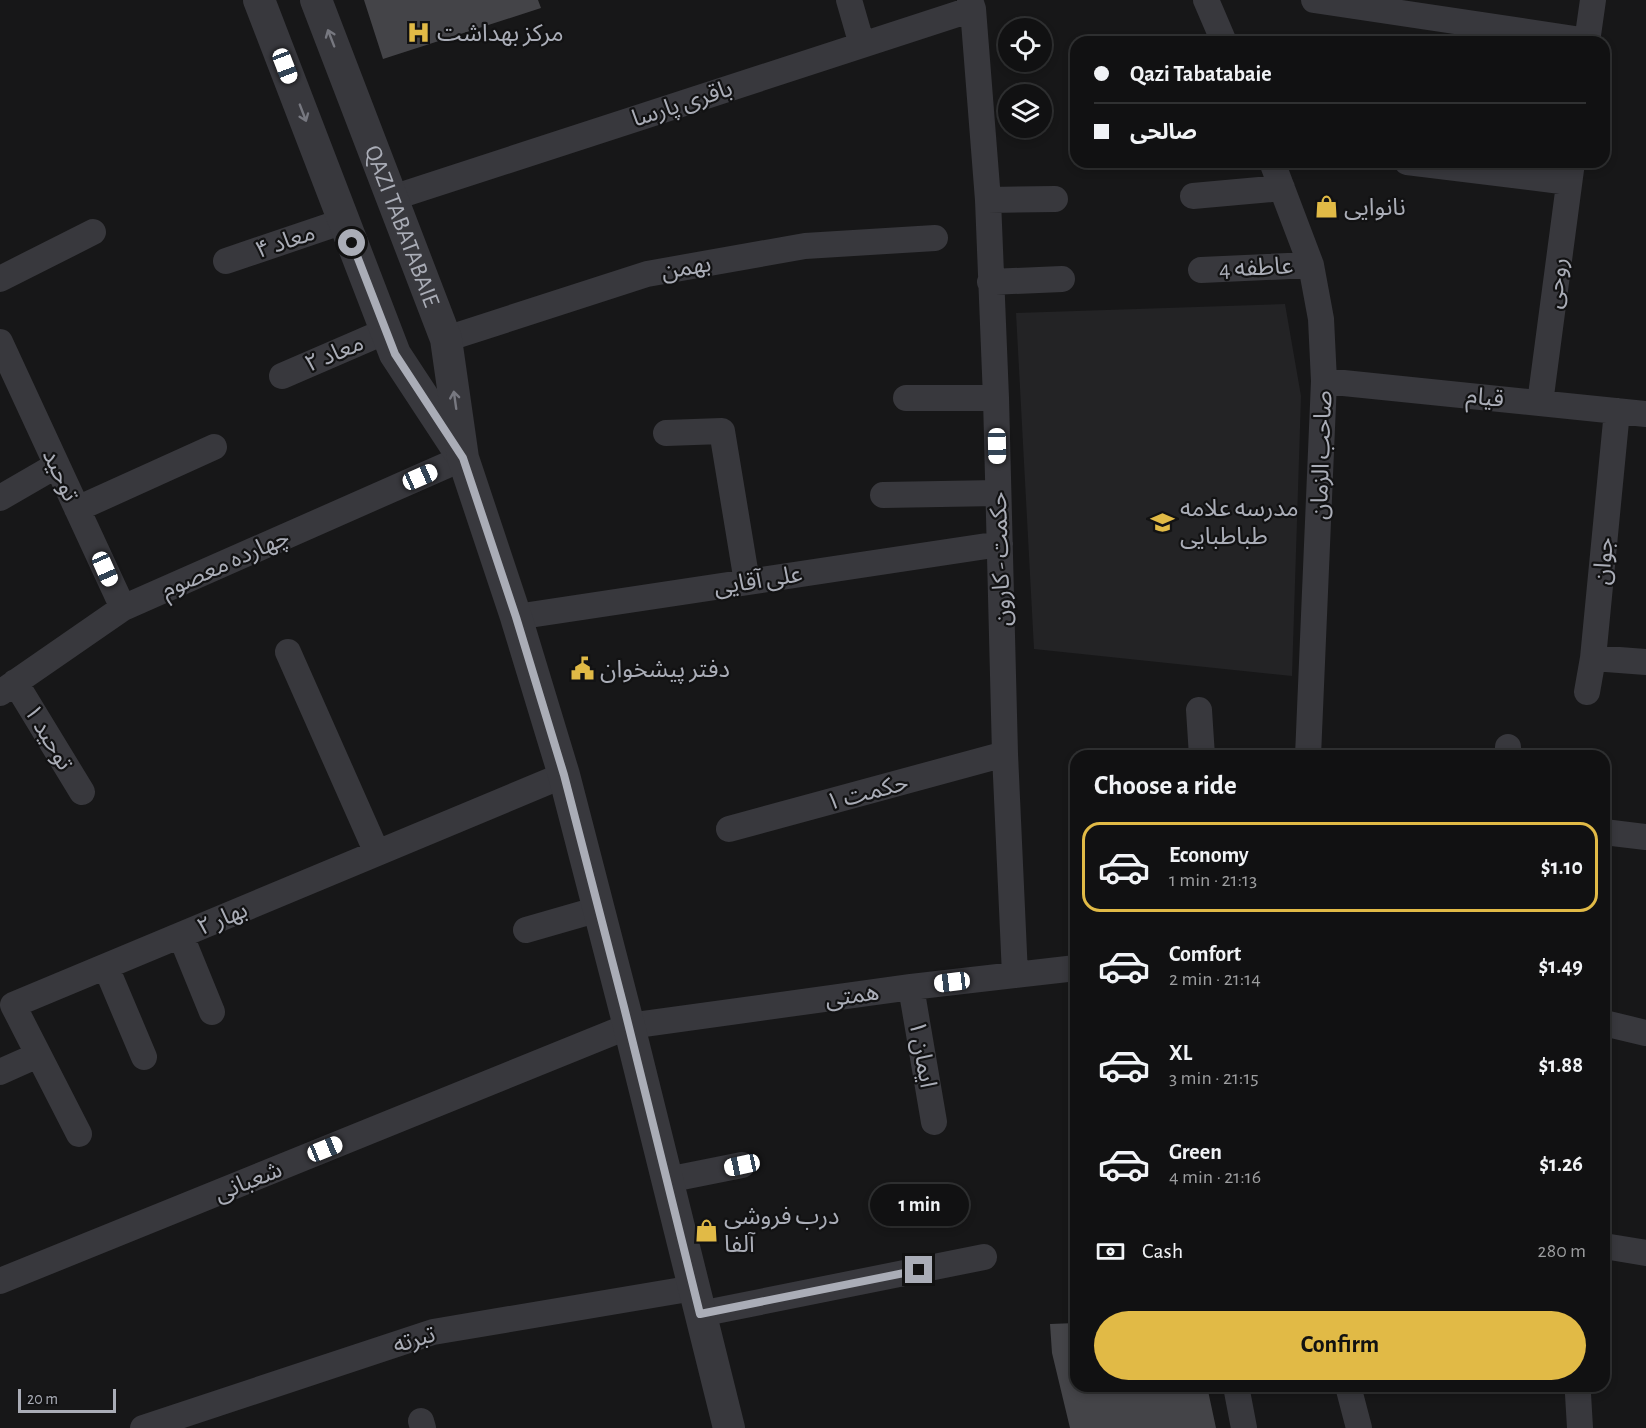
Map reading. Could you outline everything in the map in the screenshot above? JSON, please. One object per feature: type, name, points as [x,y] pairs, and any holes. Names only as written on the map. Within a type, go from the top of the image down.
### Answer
[{"type":"street","name":"QAZI TABATABAIE","points":[[259,0],[395,354],[463,458]]},
{"type":"street","name":"QAZI TABATABAIE","points":[[316,0],[446,339],[463,458],[516,617],[564,775],[729,1428]]},
{"type":"street","points":[[849,0],[862,45]]},
{"type":"street","points":[[1206,0],[1221,36]]},
{"type":"street","points":[[1314,0],[1555,36]]},
{"type":"street","points":[[1589,36],[1593,0]]},
{"type":"street","name":"باقری پارسا","points":[[392,198],[862,45],[972,5]]},
{"type":"street","name":"حکمت - کارون","points":[[972,5],[988,200],[996,398],[1005,754],[1015,975]]},
{"type":"street","name":"صاحب الزمان","points":[[1274,168],[1311,265],[1321,319],[1324,381],[1308,750]]},
{"type":"street","points":[[1505,168],[1570,172]]},
{"type":"street","name":"روحی","points":[[1540,403],[1570,172]]},
{"type":"street","points":[[1193,196],[1282,188]]},
{"type":"street","points":[[988,200],[1055,199]]},
{"type":"street","name":"معاد ۴","points":[[226,261],[344,221]]},
{"type":"street","points":[[0,279],[93,232]]},
{"type":"street","name":"بهمن","points":[[446,339],[647,274],[805,246],[935,238]]},
{"type":"street","name":"عاطفه 4","points":[[1201,270],[1311,265]]},
{"type":"street","points":[[990,282],[1062,279]]},
{"type":"street","name":"معاد ۲","points":[[282,376],[386,331]]},
{"type":"street","name":"توحید","points":[[0,342],[123,608]]},
{"type":"street","name":"قیام","points":[[1324,381],[1646,414]]},
{"type":"street","points":[[906,398],[996,398]]},
{"type":"street","name":"جوان","points":[[1587,692],[1593,658],[1617,411]]},
{"type":"street","points":[[666,433],[722,430],[747,582]]},
{"type":"street","points":[[77,509],[214,447]]},
{"type":"street","name":"چهارده معصوم","points":[[8,688],[123,608],[463,458]]},
{"type":"street","points":[[0,498],[57,465]]},
{"type":"street","points":[[883,495],[998,493]]},
{"type":"street","name":"علی آقایی","points":[[516,617],[1000,544]]},
{"type":"street","points":[[288,652],[377,853]]},
{"type":"street","points":[[1593,658],[1646,662]]},
{"type":"street","name":"توحید ۱","points":[[8,688],[82,792]]},
{"type":"street","points":[[1199,710],[1202,750]]},
{"type":"street","name":"حکمت ۱","points":[[729,829],[1005,754]]},
{"type":"street","name":"بهار ۲","points":[[78,1134],[13,1005],[564,775]]},
{"type":"street","points":[[1610,833],[1646,837]]},
{"type":"street","points":[[526,930],[599,909]]},
{"type":"street","points":[[181,936],[212,1012]]},
{"type":"street","points":[[106,967],[144,1057]]},
{"type":"street","name":"همتی","points":[[629,1026],[911,987],[1070,969]]},
{"type":"street","name":"ایمان ۱","points":[[911,987],[934,1122]]},
{"type":"street","points":[[1610,1024],[1646,1033]]},
{"type":"street","name":"شعبانی","points":[[0,1281],[629,1026]]},
{"type":"street","points":[[0,1072],[38,1055]]},
{"type":"street","points":[[667,1180],[742,1165]]},
{"type":"street","points":[[1610,1247],[1646,1253]]},
{"type":"street","name":"تبرته","points":[[143,1428],[433,1332],[697,1301],[984,1257]]},
{"type":"street","points":[[1237,1392],[1244,1428]]},
{"type":"street","points":[[1350,1392],[1359,1428]]},
{"type":"street","points":[[1578,1394],[1580,1428]]},
{"type":"shaded area","name":"مدرسه علامه طباطبایی","points":[[1285,304],[1301,396],[1292,676],[1034,649],[1016,313]]},
{"type":"building","name":"مرکز بهداشت","points":[[364,0],[538,0],[541,8],[383,59]]},
{"type":"building","points":[[1070,1323],[1070,1392],[1208,1392],[1216,1428],[1070,1428],[1052,1353],[1050,1324]]},
{"type":"place","name":"مرکز بهداشت","points":[[419,33]]},
{"type":"place","name":"نانوایی","points":[[1326,207]]},
{"type":"place","name":"مدرسه علامه طباطبایی","points":[[1162,522]]},
{"type":"place","name":"دفتر پیشخوان","points":[[582,669]]},
{"type":"place","name":"درب فروشی آلفا","points":[[706,1230]]},
{"type":"route","points":[[352,243],[395,354],[463,458],[516,617],[564,775],[700,1314],[919,1270]]}]
